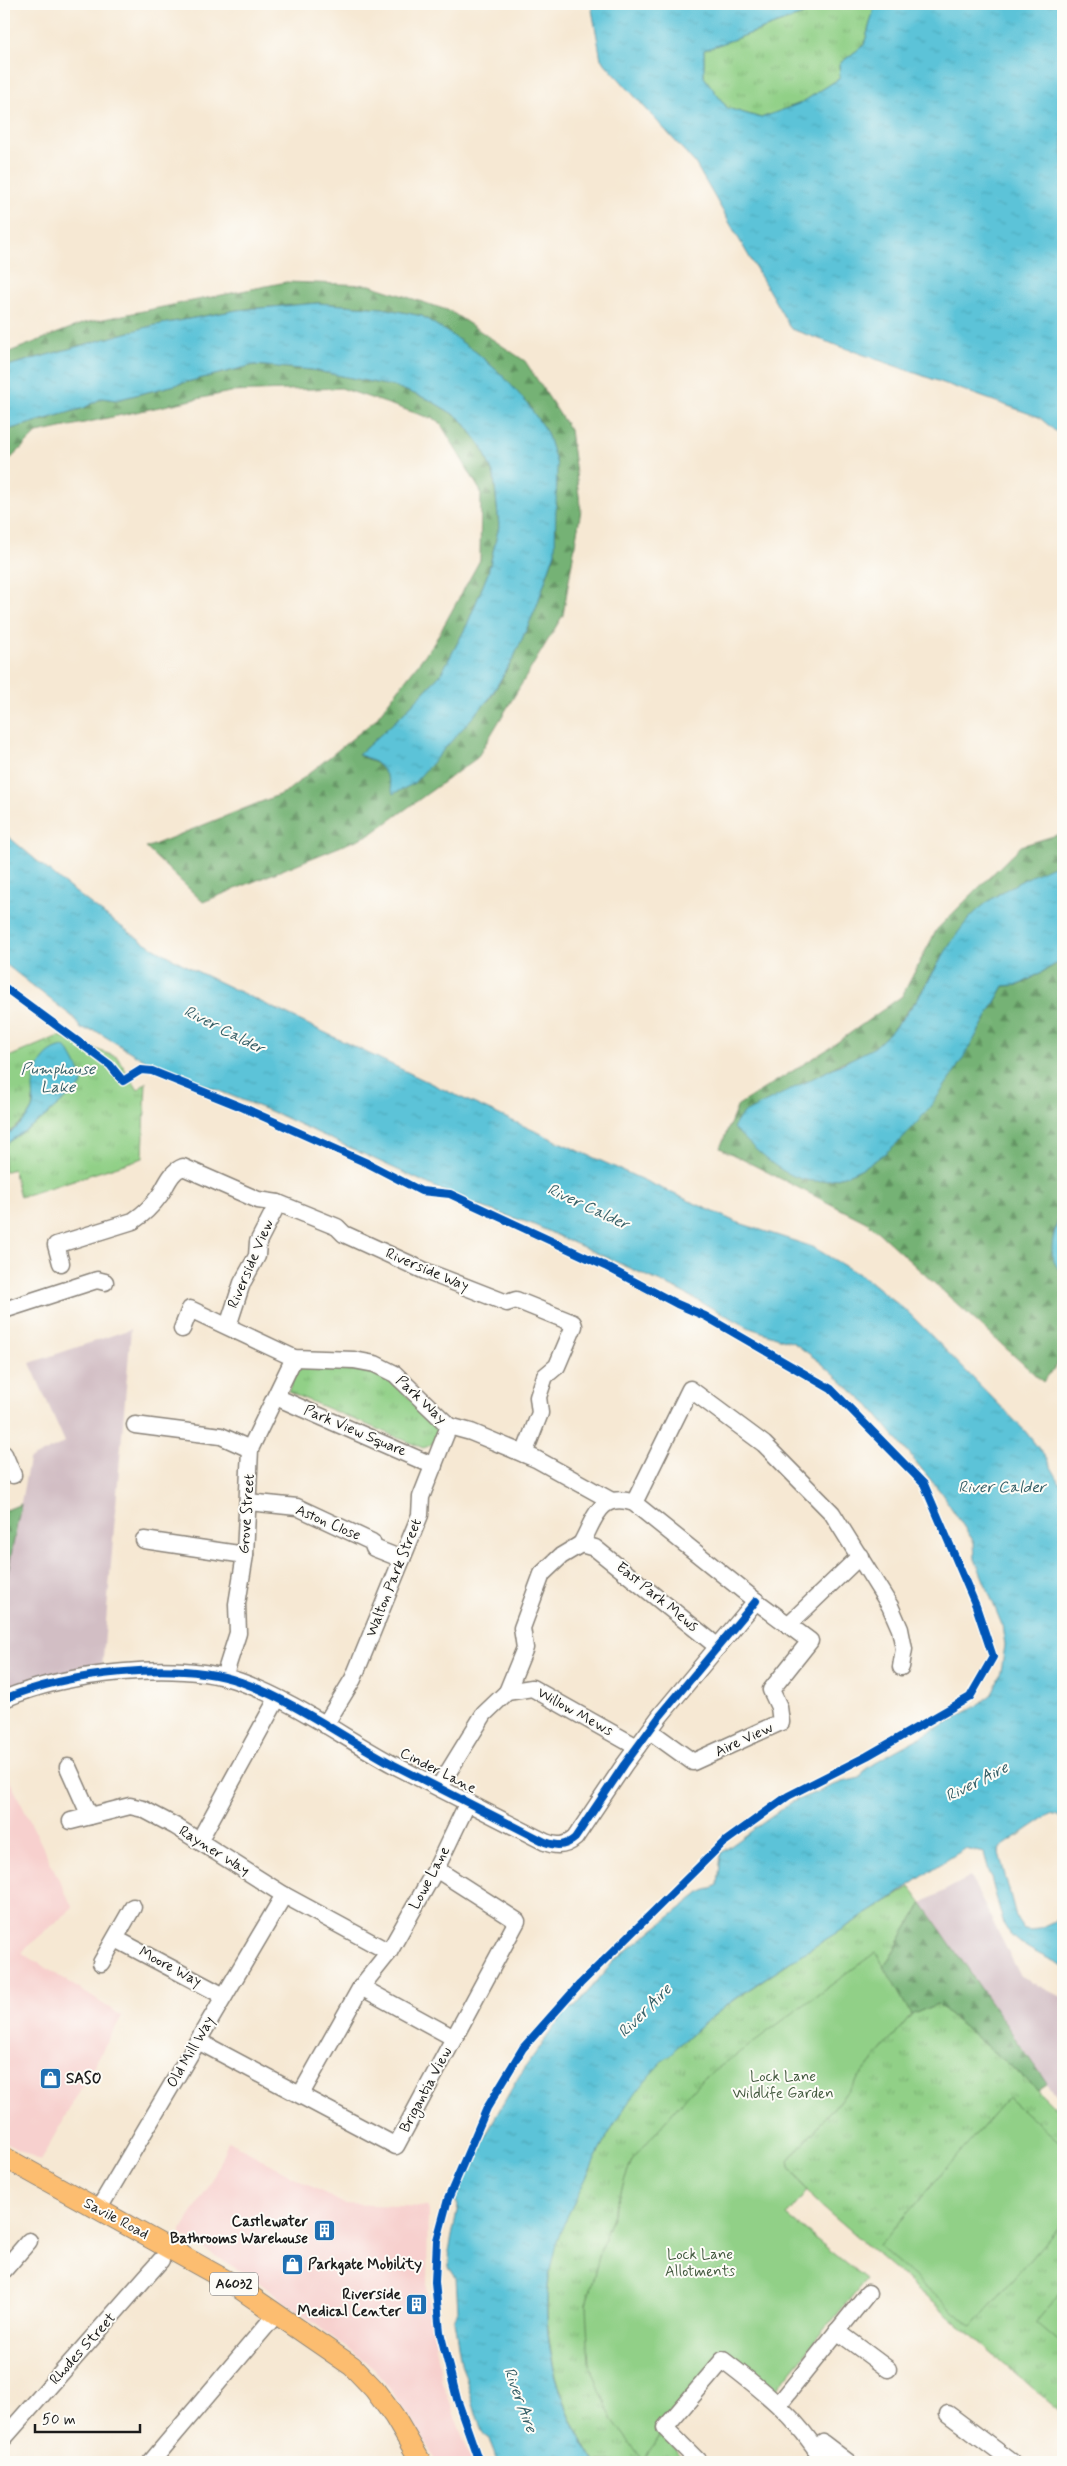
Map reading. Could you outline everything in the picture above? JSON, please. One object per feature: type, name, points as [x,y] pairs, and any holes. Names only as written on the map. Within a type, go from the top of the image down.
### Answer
[{"type":"main road","name":"Savile Road","points":[[4,2157],[233,2284],[352,2366],[374,2389],[394,2416],[421,2462]]},
{"type":"street","name":"Riverside Way","points":[[61,1263],[56,1245],[133,1221],[144,1214],[160,1194],[168,1179],[176,1170],[183,1167],[258,1200],[278,1203],[337,1227],[344,1234],[425,1271],[507,1303],[516,1300],[573,1322],[574,1326],[557,1366],[545,1376],[538,1398],[540,1413],[524,1454]]},
{"type":"street","name":"Riverside View","points":[[228,1326],[236,1298],[257,1256],[258,1242],[278,1203]]},
{"type":"street","points":[[4,1310],[97,1280],[105,1282]]},
{"type":"street","name":"Park Way","points":[[182,1329],[190,1309],[294,1358],[354,1360],[375,1364],[395,1374],[449,1426],[471,1432],[524,1454],[610,1500],[622,1499],[634,1503]]},
{"type":"street","name":"Grove Street","points":[[224,1677],[238,1633],[237,1604],[245,1555],[250,1449],[294,1358]]},
{"type":"street","points":[[860,1556],[788,1625],[634,1503],[690,1389],[764,1444],[832,1513],[860,1556],[890,1606],[900,1629],[904,1649],[901,1667]]},
{"type":"street","name":"Park View Square","points":[[276,1397],[434,1466]]},
{"type":"street","points":[[136,1426],[221,1436],[250,1449]]},
{"type":"street","name":"Walton Park Street","points":[[324,1725],[353,1679],[420,1515],[421,1497],[449,1426]]},
{"type":"street","points":[[4,1454],[13,1475]]},
{"type":"street","points":[[438,1787],[484,1714],[507,1692],[525,1648],[522,1628],[542,1574],[561,1556],[588,1546],[600,1508],[610,1500]]},
{"type":"street","name":"Aston Close","points":[[248,1502],[297,1507],[372,1542],[374,1548],[402,1559]]},
{"type":"street","points":[[144,1540],[245,1555]]},
{"type":"street","name":"East Park Mews","points":[[588,1546],[718,1646]]},
{"type":"street","name":"Cinder Lane","points":[[4,1699],[43,1687],[125,1672],[176,1670],[224,1677],[241,1682],[277,1699],[438,1787],[551,1845],[564,1845],[575,1838],[650,1731],[756,1601]]},
{"type":"street","name":"Aire View","points":[[650,1731],[693,1762],[781,1722],[778,1706],[771,1690],[810,1641],[788,1625]]},
{"type":"street","name":"Willow Mews","points":[[507,1692],[532,1688],[638,1747]]},
{"type":"street","points":[[199,1841],[277,1699]]},
{"type":"street","points":[[68,1767],[90,1816],[71,1821]]},
{"type":"street","name":"Lowe Lane","points":[[301,2094],[361,1987],[389,1952],[436,1869],[468,1802]]},
{"type":"street","name":"Rayner Way","points":[[90,1816],[130,1806],[143,1809],[199,1841],[284,1894]]},
{"type":"street","name":"Brigantia View","points":[[198,2041],[396,2146],[517,1921],[436,1869]]},
{"type":"street","points":[[284,1894],[389,1952]]},
{"type":"street","name":"Old Mill Way","points":[[98,2210],[284,1894]]},
{"type":"street","points":[[101,1963],[132,1907]]},
{"type":"street","name":"Moore Way","points":[[116,1938],[224,1996]]},
{"type":"street","points":[[361,1987],[454,2038]]},
{"type":"street","points":[[4,2270],[29,2241]]},
{"type":"street","name":"Rhodes Street","points":[[4,2438],[161,2260]]},
{"type":"street","points":[[779,2404],[868,2293]]},
{"type":"street","points":[[151,2462],[277,2313]]},
{"type":"street","points":[[837,2331],[888,2369]]},
{"type":"street","points":[[699,2462],[666,2428],[723,2360],[779,2404],[816,2448],[824,2462]]},
{"type":"street","points":[[948,2414],[1012,2462]]},
{"type":"street","points":[[816,2448],[823,2443],[848,2462]]},
{"type":"shaded area","points":[[131,1329],[102,1669],[4,1689],[4,1592],[29,1460],[65,1442],[30,1363]]},
{"type":"shaded area","points":[[4,1769],[73,1908],[21,1952],[122,2016],[40,2161],[4,2142]]},
{"type":"shaded area","points":[[970,1877],[1021,1977],[1063,1998],[1063,2102],[1047,2084],[922,1903]]},
{"type":"shaded area","points":[[228,2141],[344,2204],[428,2207],[427,2290],[442,2382],[472,2462],[437,2462],[411,2418],[374,2368],[257,2281],[179,2234],[211,2183]]},
{"type":"green space","points":[[829,4],[872,4],[874,9],[864,45],[839,64],[840,78],[801,103],[761,118],[727,108],[704,77],[704,50]]},
{"type":"green space","points":[[286,282],[370,285],[450,311],[525,361],[570,430],[581,510],[563,615],[477,758],[371,834],[203,902],[146,848],[286,792],[374,721],[434,643],[480,560],[481,492],[439,421],[341,388],[230,392],[37,433],[4,465],[4,431],[84,408],[102,398],[116,400],[254,365],[312,370],[396,387],[430,400],[461,419],[482,447],[494,476],[499,526],[488,573],[467,625],[441,674],[401,716],[358,755],[372,761],[382,769],[394,793],[490,699],[514,657],[536,608],[555,552],[503,376],[476,352],[422,316],[382,308],[318,303],[237,310],[151,326],[4,367],[4,354],[84,323]]},
{"type":"green space","points":[[1063,833],[1063,862],[998,894],[943,955],[917,999],[892,1030],[875,1047],[858,1057],[842,1062],[734,1128],[766,1158],[790,1174],[818,1180],[833,1179],[859,1170],[976,1036],[1004,986],[1020,985],[1063,960],[1063,1207],[1053,1234],[1059,1270],[1063,1274],[1063,1357],[1043,1382],[868,1223],[720,1148],[738,1105],[828,1049],[902,996],[937,929],[1021,846]]},
{"type":"green space","points":[[59,1036],[117,1057],[138,1090],[146,1082],[143,1158],[20,1197],[13,1169],[4,1172],[4,1145],[42,1119],[81,1086],[71,1054],[33,1098],[32,1109],[25,1120],[4,1136],[4,1059]]},
{"type":"green space","points":[[299,1365],[340,1368],[383,1375],[442,1427],[439,1434],[433,1443],[423,1448],[288,1392]]},
{"type":"green space","points":[[21,1504],[4,1592],[4,1511]]},
{"type":"green space","points":[[910,1887],[922,1903],[884,1967],[876,1952],[632,2160],[603,2242],[586,2305],[642,2460],[662,2433],[686,2462],[595,2462],[569,2414],[560,2389],[553,2364],[547,2311],[548,2284],[558,2235],[604,2143],[630,2099],[651,2072],[691,2035],[750,1989],[813,1947]]},
{"type":"green space","points":[[922,1903],[1047,2084],[1038,2090],[937,2004],[911,2015],[884,1967]]},
{"type":"green space","name":"Lock Lane Allotments","points":[[876,1952],[911,2015],[789,2161],[790,2167],[807,2191],[787,2216],[866,2279],[771,2396],[723,2360],[670,2421],[643,2460],[612,2419],[589,2363],[586,2305],[603,2242],[632,2160],[699,2082]]},
{"type":"green space","points":[[937,2004],[1038,2090],[1056,2108],[1063,2124],[1063,2414],[813,2199],[790,2167],[789,2161],[911,2015]]},
{"type":"green space","points":[[1008,2097],[1063,2145],[1063,2221],[972,2327],[879,2246]]},
{"type":"green space","points":[[1063,2290],[1063,2345],[1036,2322]]},
{"type":"water","points":[[591,4],[829,4],[704,50],[704,77],[727,108],[761,118],[801,103],[840,78],[839,64],[864,45],[874,9],[872,4],[1063,4],[1063,438],[1039,417],[791,329],[695,163],[601,59]]},
{"type":"water","points":[[318,303],[382,308],[422,316],[450,334],[476,352],[503,376],[527,403],[547,433],[557,465],[555,552],[536,608],[514,657],[489,699],[413,784],[393,794],[382,768],[372,760],[358,755],[401,716],[441,674],[467,625],[488,573],[499,526],[494,476],[482,447],[461,419],[430,400],[396,387],[312,370],[254,365],[116,400],[102,398],[84,408],[4,431],[4,367],[151,326],[237,310]]},
{"type":"water","points":[[4,833],[62,882],[109,918],[142,941],[192,969],[453,1094],[736,1222],[813,1247],[868,1280],[910,1314],[1025,1431],[1046,1458],[1063,1488],[1063,1822],[1058,1816],[1050,1814],[1000,1848],[999,1853],[1017,1920],[1024,1930],[1033,1931],[1063,1917],[1063,1966],[1030,1949],[1009,1933],[1004,1925],[984,1853],[965,1849],[736,1998],[686,2039],[650,2074],[611,2129],[568,2214],[559,2235],[548,2283],[548,2337],[553,2363],[569,2414],[595,2462],[497,2462],[489,2438],[482,2433],[461,2363],[454,2320],[458,2310],[456,2278],[449,2267],[449,2251],[458,2206],[455,2199],[466,2170],[471,2169],[492,2123],[519,2076],[567,2009],[575,2007],[614,1961],[700,1893],[718,1885],[721,1853],[792,1802],[842,1782],[860,1778],[867,1768],[884,1757],[977,1706],[992,1694],[1001,1672],[1005,1645],[1002,1625],[975,1559],[974,1542],[940,1491],[869,1406],[820,1362],[794,1343],[750,1328],[674,1288],[532,1224],[467,1202],[277,1114],[147,1062],[96,1031],[81,1029],[74,1018],[4,963]]},
{"type":"water","points":[[1063,862],[1063,960],[1019,985],[1004,986],[957,1068],[938,1096],[918,1122],[895,1144],[871,1163],[844,1176],[811,1181],[795,1177],[776,1166],[733,1128],[742,1114],[875,1047],[898,1024],[913,1005],[953,940],[977,911],[1012,886]]},
{"type":"water","name":"Pumphouse Lake","points":[[65,1047],[73,1058],[83,1079],[81,1086],[42,1119],[4,1145],[4,1137],[24,1121],[32,1109],[34,1079],[39,1066],[52,1051]]},
{"type":"water","points":[[1063,1207],[1063,1274],[1053,1259],[1052,1242]]},
{"type":"cycle path","points":[[4,987],[110,1065],[123,1081],[141,1070],[152,1071],[244,1108],[367,1163],[421,1191],[450,1194],[605,1266],[677,1304],[705,1316],[831,1389],[924,1484],[976,1606],[993,1657],[970,1697],[867,1756],[788,1796],[723,1843],[580,1984],[523,2048],[487,2108],[448,2199],[437,2240],[435,2282],[440,2332],[457,2399],[479,2462]]},
{"type":"cycle path","points":[[4,1699],[58,1682],[122,1672],[186,1671],[215,1675],[241,1682],[280,1699],[394,1765],[545,1842],[561,1845],[575,1838],[624,1765],[660,1716],[756,1601]]},
{"type":"place","name":"SASO","points":[[50,2079]]},
{"type":"place","name":"Castlewater Bathrooms Warehouse","points":[[324,2231]]},
{"type":"place","name":"Parkgate Mobility","points":[[292,2265]]},
{"type":"place","name":"Riverside Medical Center","points":[[417,2304]]},
{"type":"water label","name":"River Calder","points":[[224,1030]]},
{"type":"water label","name":"River Calder","points":[[588,1207]]},
{"type":"water label","name":"River Calder","points":[[1002,1487]]},
{"type":"water label","name":"River Aire","points":[[977,1782]]},
{"type":"water label","name":"River Aire","points":[[645,2011]]},
{"type":"water label","name":"River Aire","points":[[520,2400]]},
{"type":"park label","name":"Lock Lane Wildlife Garden","points":[[783,2086]]}]
